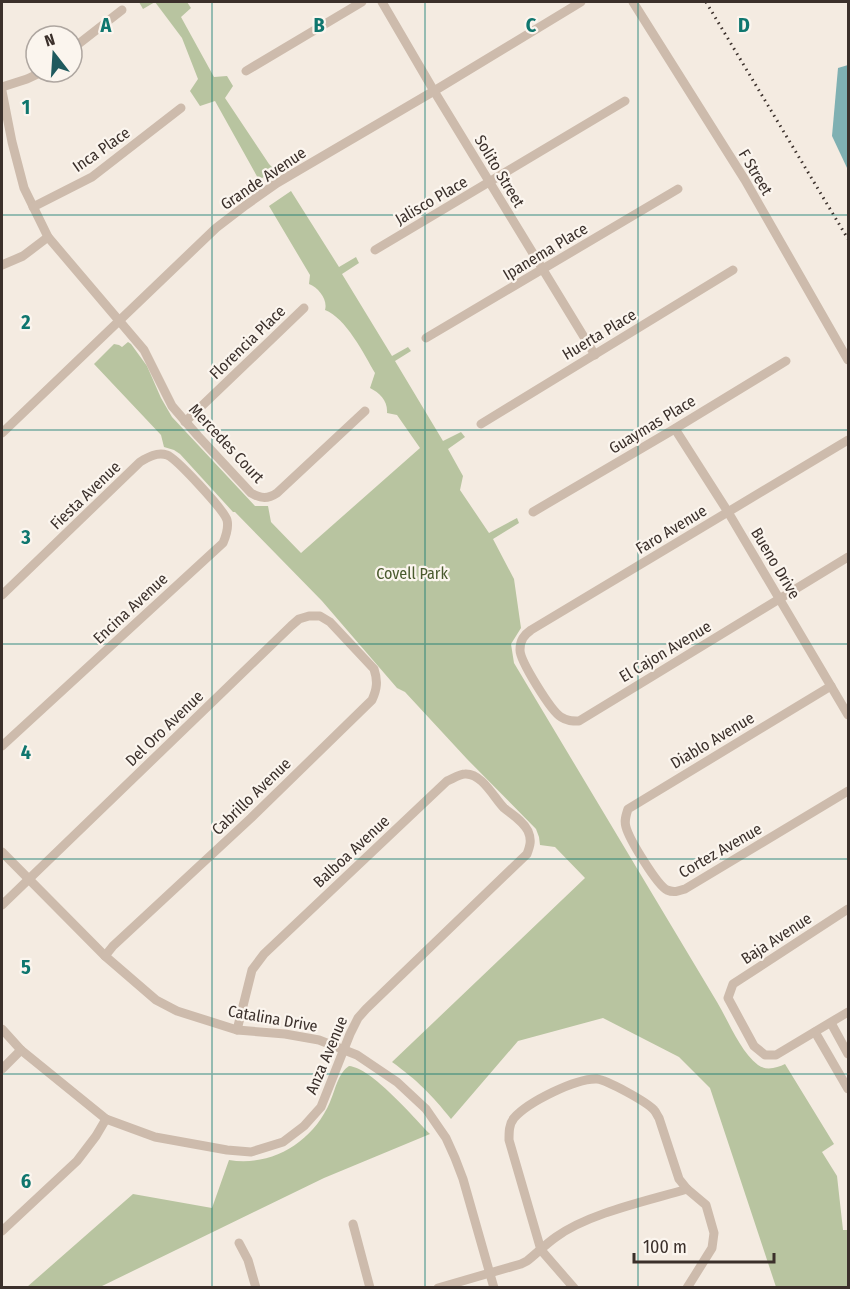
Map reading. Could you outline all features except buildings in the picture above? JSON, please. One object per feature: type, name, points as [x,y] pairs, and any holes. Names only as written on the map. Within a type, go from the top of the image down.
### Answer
[{"type":"street","points":[[246,71],[362,2]]},
{"type":"street","name":"Solito Street","points":[[382,2],[542,270],[595,354]]},
{"type":"street","name":"Grande Avenue","points":[[2,433],[216,228],[246,205],[277,183],[581,2]]},
{"type":"street","name":"F Street","points":[[633,2],[745,180],[849,360]]},
{"type":"street","points":[[84,40],[122,10]]},
{"type":"street","points":[[2,89],[24,80]]},
{"type":"street","name":"Mercedes Court","points":[[2,89],[24,188],[48,237],[144,350],[169,400],[185,422],[251,493],[266,498],[277,493],[364,411]]},
{"type":"street","name":"Jalisco Place","points":[[375,250],[625,101]]},
{"type":"street","name":"Inca Place","points":[[33,207],[92,177],[181,108]]},
{"type":"street","points":[[2,144],[12,142]]},
{"type":"street","name":"Ipanema Place","points":[[426,338],[678,189]]},
{"type":"street","points":[[2,265],[23,256],[48,237]]},
{"type":"street","name":"Huerta Place","points":[[481,424],[733,270]]},
{"type":"street","name":"Florencia Place","points":[[185,422],[304,308]]},
{"type":"street","name":"Guaymas Place","points":[[533,512],[786,361]]},
{"type":"street","name":"Bueno Drive","points":[[675,429],[728,512],[849,714]]},
{"type":"street","name":"Faro Avenue","points":[[520,652],[525,634],[531,630],[849,440]]},
{"type":"street","name":"Fiesta Avenue","points":[[2,595],[140,462],[156,454],[168,455],[195,480]]},
{"type":"street","name":"Encina Avenue","points":[[2,746],[223,543],[227,531],[227,520],[219,507],[195,480]]},
{"type":"street","name":"El Cajon Avenue","points":[[520,652],[523,661],[559,717],[569,721],[579,721],[849,557]]},
{"type":"street","name":"Del Oro Avenue","points":[[2,906],[299,620],[309,616],[320,616],[330,622],[353,648]]},
{"type":"street","name":"Cabrillo Avenue","points":[[105,956],[372,700],[378,680],[374,669],[353,648]]},
{"type":"street","name":"Diablo Avenue","points":[[626,830],[624,820],[628,809],[831,686]]},
{"type":"street","name":"Balboa Avenue","points":[[237,1030],[252,970],[264,954],[447,781],[465,774],[474,776],[485,785],[502,806],[524,824]]},
{"type":"street","name":"Cortez Avenue","points":[[626,830],[650,871],[665,889],[675,892],[685,889],[849,791]]},
{"type":"street","name":"Anza Avenue","points":[[2,1029],[21,1050],[106,1119],[154,1137],[227,1150],[251,1152],[282,1142],[304,1126],[321,1107],[358,1018],[527,854],[531,845],[524,824]]},
{"type":"street","name":"Catalina Drive","points":[[2,852],[105,956],[156,1000],[184,1014],[237,1030],[319,1040],[344,1049],[374,1065],[397,1082],[426,1110],[446,1138],[456,1158],[494,1287]]},
{"type":"street","name":"Baja Avenue","points":[[815,1032],[776,1055],[765,1055],[754,1046],[728,998],[733,984],[849,909]]},
{"type":"street","points":[[849,1012],[815,1032],[849,1089]]},
{"type":"street","points":[[831,1023],[849,1054]]},
{"type":"street","points":[[2,1069],[21,1050]]},
{"type":"street","points":[[574,1287],[541,1250],[508,1130],[513,1119],[543,1097],[571,1085],[596,1079],[608,1082],[653,1108],[659,1118],[678,1179],[706,1205],[714,1233],[712,1248],[687,1287]]},
{"type":"street","points":[[2,1232],[77,1161],[106,1119]]},
{"type":"street","points":[[438,1287],[521,1264],[556,1236],[598,1215],[687,1189]]},
{"type":"street","points":[[353,1224],[370,1287]]},
{"type":"street","points":[[239,1243],[248,1260],[256,1287]]},
{"type":"green space","points":[[139,2],[155,2],[143,9]]},
{"type":"green space","points":[[155,2],[187,2],[191,8],[181,17],[214,77],[227,76],[233,86],[225,98],[275,170],[259,180],[215,101],[200,106],[190,91],[198,79],[182,38]]},
{"type":"green space","name":"Covell Park","points":[[291,191],[339,267],[356,257],[359,263],[342,274],[392,356],[408,347],[411,351],[395,361],[443,441],[461,432],[465,437],[448,449],[463,476],[460,490],[489,533],[517,518],[519,523],[493,539],[514,579],[521,628],[511,644],[514,663],[740,1044],[761,1067],[779,1067],[785,1064],[834,1144],[822,1152],[837,1176],[843,1230],[847,1230],[848,1287],[776,1287],[710,1088],[679,1057],[603,1018],[518,1041],[451,1119],[424,1088],[392,1062],[585,878],[555,847],[540,845],[536,829],[405,692],[397,688],[322,601],[233,512],[180,454],[164,447],[161,435],[94,364],[114,344],[122,347],[128,342],[131,344],[147,366],[172,417],[255,506],[268,506],[271,522],[301,553],[420,448],[397,415],[387,413],[383,398],[370,388],[375,373],[347,328],[333,314],[325,310],[324,298],[309,284],[310,275],[269,206]]},
{"type":"green space","points":[[349,1066],[369,1075],[380,1084],[430,1134],[324,1178],[100,1287],[27,1287],[133,1194],[212,1208],[229,1160],[261,1160],[289,1149],[302,1140],[323,1116],[339,1078]]},
{"type":"water","points":[[848,65],[848,170],[832,136],[838,68]]},
{"type":"railway","points":[[706,2],[848,239]]}]
